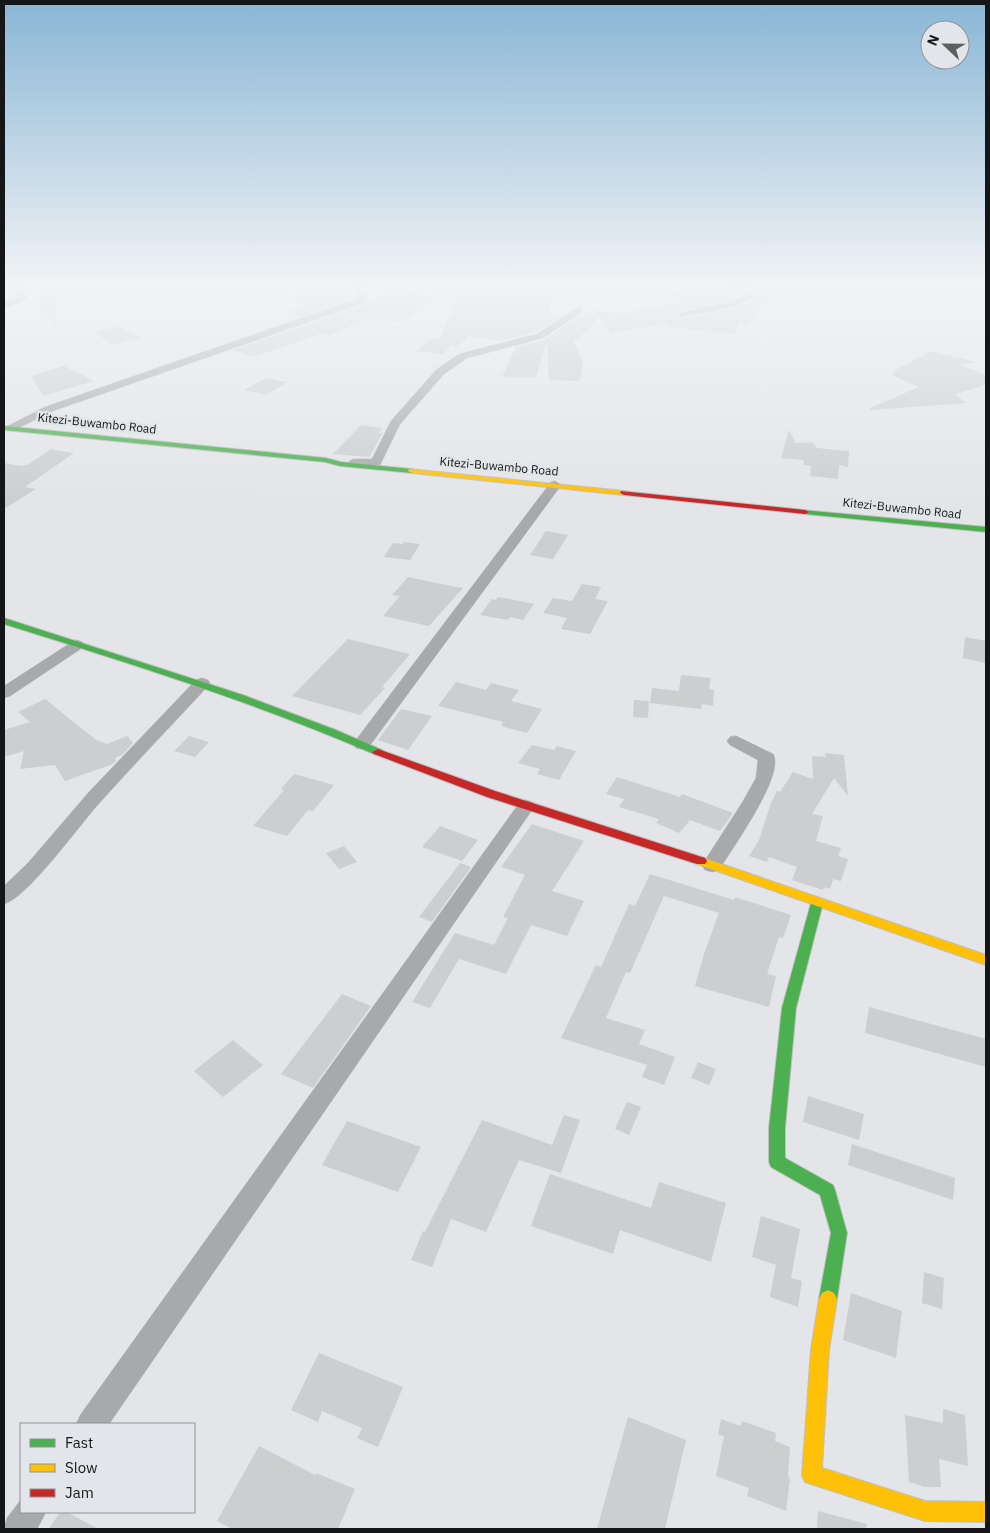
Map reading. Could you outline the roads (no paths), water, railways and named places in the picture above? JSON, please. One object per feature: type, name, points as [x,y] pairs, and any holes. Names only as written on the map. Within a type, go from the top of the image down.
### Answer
[{"type":"street","points":[[7,428],[49,409],[200,357]]},
{"type":"street","points":[[340,464],[376,462],[395,423],[440,372],[462,357]]},
{"type":"street","name":"Kitezi-Buwambo Road","points":[[7,428],[986,530]]},
{"type":"street","points":[[362,744],[555,485]]},
{"type":"street","points":[[4,621],[76,645],[202,682],[321,726],[399,761],[526,806],[712,865],[817,903],[986,960]]},
{"type":"street","points":[[4,693],[76,645]]},
{"type":"street","points":[[4,897],[35,868],[95,796],[202,682]]},
{"type":"street","points":[[712,865],[751,804],[765,778],[767,758],[736,741]]},
{"type":"street","points":[[93,1423],[526,806]]},
{"type":"street","points":[[817,903],[789,1008],[777,1128],[777,1162],[827,1190],[839,1232],[820,1350],[812,1475],[925,1511],[986,1512]]},
{"type":"street","points":[[18,1529],[29,1513]]}]
